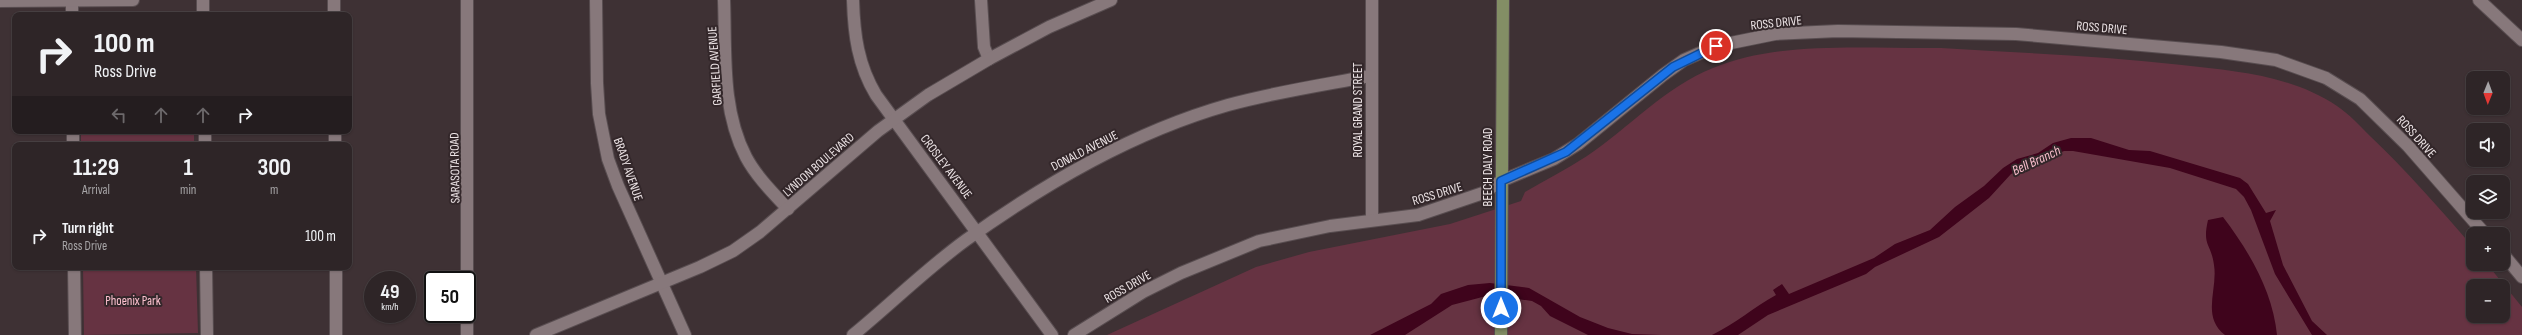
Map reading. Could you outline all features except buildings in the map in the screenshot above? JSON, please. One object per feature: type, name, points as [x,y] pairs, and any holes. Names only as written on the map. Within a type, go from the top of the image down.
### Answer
[{"type":"main road","name":"BEECH DALY ROAD","points":[[1501,329],[1502,0]]},
{"type":"street","points":[[72,0],[72,12]]},
{"type":"street","points":[[0,1],[133,0]]},
{"type":"street","points":[[203,0],[203,12]]},
{"type":"street","points":[[334,0],[334,12]]},
{"type":"street","name":"SARASOTA ROAD","points":[[467,0],[467,335]]},
{"type":"street","name":"BRADY AVENUE","points":[[596,0],[597,84],[603,137],[618,186],[685,335]]},
{"type":"street","name":"GARFIELD AVENUE","points":[[724,0],[727,84],[734,126],[751,166],[788,208]]},
{"type":"street","name":"CROSLEY AVENUE","points":[[853,0],[854,32],[861,65],[876,95],[978,232],[1052,335]]},
{"type":"street","points":[[981,0],[983,41],[989,59]]},
{"type":"street","name":"LYNDON BOULEVARD","points":[[536,335],[733,251],[788,208],[824,175],[894,119],[989,59],[1049,27],[1111,0]]},
{"type":"street","name":"ROYAL GRAND STREET","points":[[1372,0],[1370,76],[1372,220]]},
{"type":"street","points":[[2479,0],[2522,40]]},
{"type":"street","name":"ROSS DRIVE","points":[[1074,335],[1143,292],[1181,273],[1238,249],[1281,236],[1372,220],[1418,215],[1483,193],[1501,181],[1566,152],[1673,67],[1700,52],[1733,41],[1775,34],[1838,31],[2016,34],[2228,52],[2276,60],[2320,75],[2353,94],[2385,121],[2479,227]]},
{"type":"street","name":"DONALD AVENUE","points":[[853,335],[922,275],[978,232],[1027,198],[1065,175],[1116,149],[1177,123],[1228,105],[1282,92],[1370,76]]},
{"type":"street","points":[[2510,262],[2522,277]]},
{"type":"street","points":[[74,270],[75,335]]},
{"type":"street","points":[[206,270],[207,335]]},
{"type":"street","points":[[336,270],[336,335]]},
{"type":"green space","points":[[191,11],[191,12],[79,12]]},
{"type":"green space","points":[[1855,47],[1941,48],[2152,62],[2242,72],[2301,87],[2337,106],[2350,116],[2384,149],[2436,204],[2466,239],[2466,271],[2493,271],[2499,279],[2466,279],[2466,323],[2510,323],[2510,292],[2522,307],[2522,335],[1107,335],[1256,267],[1309,252],[1450,224],[1521,201],[1525,192],[1587,156],[1663,97],[1696,76],[1713,68],[1739,59],[1767,53]]},
{"type":"green space","points":[[81,134],[194,134],[194,142],[81,142]]},
{"type":"green space","name":"Phoenix Park","points":[[83,270],[196,270],[198,333],[84,335]]},
{"type":"water","name":"Bell Branch","points":[[2071,138],[2091,138],[2129,150],[2150,151],[2240,178],[2248,184],[2266,213],[2276,210],[2270,221],[2283,265],[2312,321],[2327,335],[2312,335],[2275,274],[2251,210],[2244,197],[2236,189],[2170,168],[2073,151],[2064,151],[2011,174],[1989,198],[1939,237],[1875,267],[1866,274],[1768,315],[1738,335],[1712,335],[1729,326],[1776,295],[1773,290],[1782,284],[1789,294],[1874,258],[1895,244],[1930,230],[1955,207],[1984,186],[2003,168],[2017,159],[2038,153],[2053,143]]},
{"type":"water","points":[[2223,217],[2242,244],[2265,288],[2271,303],[2277,335],[2225,335],[2218,328],[2214,320],[2212,302],[2215,274],[2213,258],[2206,240],[2206,228],[2208,220]]},
{"type":"water","points":[[1490,283],[1529,288],[1580,317],[1608,328],[1632,334],[1661,335],[1588,335],[1550,316],[1541,306],[1532,301],[1490,295],[1452,305],[1405,335],[1370,335],[1431,304],[1441,294],[1468,285]]},
{"type":"route","points":[[1501,308],[1501,181],[1554,159],[1566,152],[1594,132],[1673,67],[1700,52],[1716,46]]}]
